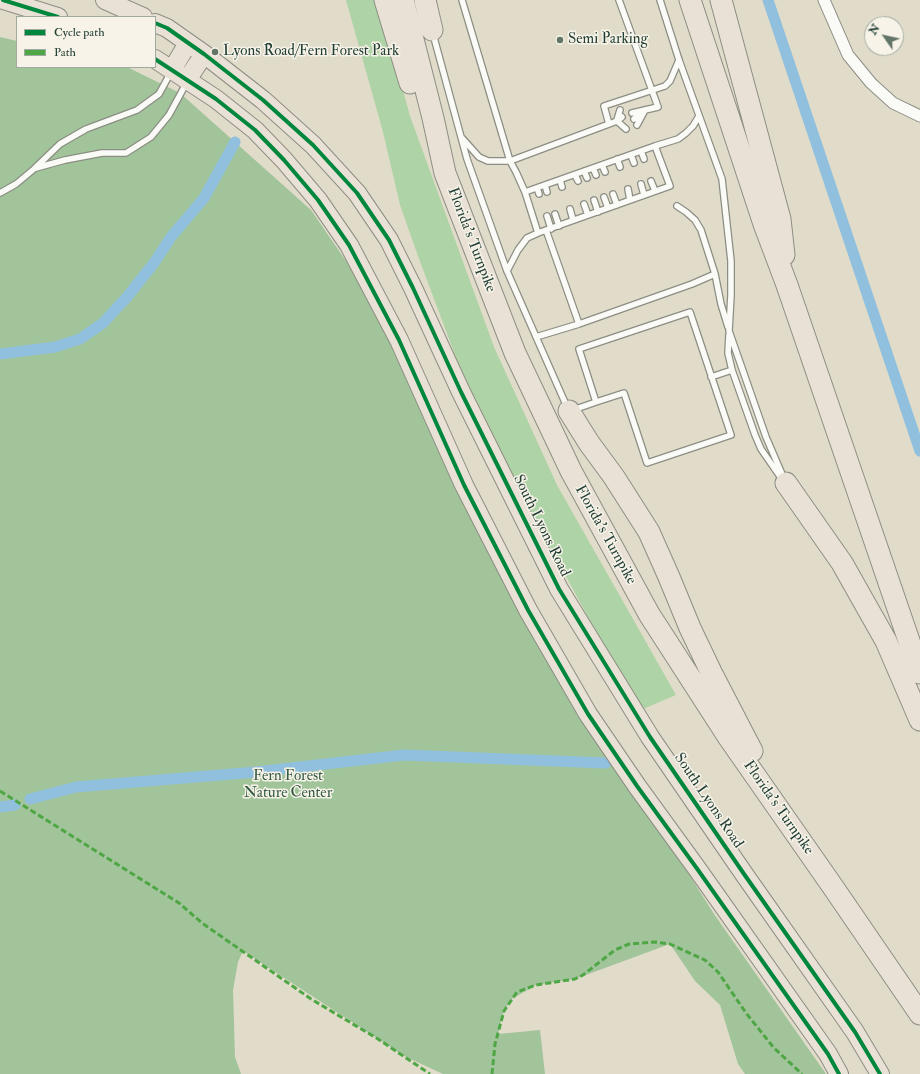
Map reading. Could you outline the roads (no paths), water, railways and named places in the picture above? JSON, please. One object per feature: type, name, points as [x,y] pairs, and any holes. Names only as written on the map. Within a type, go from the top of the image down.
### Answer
[{"type":"highway","points":[[385,0],[423,123],[445,173]]},
{"type":"highway","name":"Florida's Turnpike","points":[[403,0],[433,118],[445,173],[515,353],[571,471],[649,614],[729,738],[833,886],[920,1014]]},
{"type":"highway","points":[[690,0],[764,224],[787,285],[920,673]]},
{"type":"highway","points":[[722,0],[780,219],[787,285]]},
{"type":"highway","points":[[430,5],[432,30]]},
{"type":"highway","points":[[569,411],[588,443],[614,477],[649,532],[690,628],[761,770],[768,795]]},
{"type":"highway","points":[[786,483],[842,563],[886,641],[920,720]]},
{"type":"main road","points":[[3,0],[55,16]]},
{"type":"main road","points":[[105,0],[141,16]]},
{"type":"main road","name":"South Lyons Road","points":[[156,23],[167,28],[204,54],[263,100],[313,145],[357,193],[385,234],[413,288],[460,392],[559,589],[650,737],[744,874],[856,1032],[880,1074]]},
{"type":"main road","points":[[172,70],[188,43]]},
{"type":"main road","points":[[187,80],[204,54]]},
{"type":"main road","points":[[156,59],[216,99],[255,130],[284,160],[313,194],[349,245],[398,340],[464,485],[528,610],[588,714],[641,792],[828,1054],[839,1074]]},
{"type":"street","points":[[824,0],[848,55],[871,83],[893,103],[920,116]]},
{"type":"lane","points":[[462,0],[510,160],[525,192],[538,233]]},
{"type":"lane","points":[[620,0],[658,107],[632,113]]},
{"type":"lane","points":[[660,0],[679,60],[722,179],[731,261],[728,353],[732,370],[760,449],[786,483]]},
{"type":"lane","points":[[432,30],[461,137],[507,271],[569,411],[624,393],[647,463],[730,436],[690,312],[579,349],[596,402]]},
{"type":"lane","points":[[608,124],[604,106],[665,86],[670,81],[679,60]]},
{"type":"lane","points":[[0,193],[16,184],[60,144],[86,129],[137,110],[159,94],[172,70]]},
{"type":"lane","points":[[34,169],[65,160],[102,153],[126,153],[152,137],[169,115],[187,80]]},
{"type":"lane","points":[[620,110],[621,120],[626,129]]},
{"type":"lane","points":[[634,119],[645,110]]},
{"type":"lane","points":[[637,125],[645,110]]},
{"type":"lane","points":[[525,192],[678,138],[693,126],[699,116]]},
{"type":"lane","points":[[461,137],[479,157],[488,161],[510,160],[621,120]]},
{"type":"lane","points":[[507,271],[518,250],[527,238],[548,229],[670,186],[655,146]]},
{"type":"lane","points":[[641,151],[644,159]]},
{"type":"lane","points":[[631,154],[634,162]]},
{"type":"lane","points":[[617,159],[620,167]]},
{"type":"lane","points":[[602,165],[605,172]]},
{"type":"lane","points":[[593,168],[596,175]]},
{"type":"lane","points":[[584,171],[587,178]]},
{"type":"lane","points":[[575,174],[578,181]]},
{"type":"lane","points":[[560,180],[562,187]]},
{"type":"lane","points":[[651,181],[655,191]]},
{"type":"lane","points":[[641,184],[644,195]]},
{"type":"lane","points":[[545,185],[547,192]]},
{"type":"lane","points":[[537,188],[539,194]]},
{"type":"lane","points":[[628,189],[630,200]]},
{"type":"lane","points":[[613,194],[617,205]]},
{"type":"lane","points":[[604,197],[608,208]]},
{"type":"lane","points":[[594,200],[598,212]]},
{"type":"lane","points":[[584,204],[588,215]]},
{"type":"lane","points":[[677,206],[690,216],[701,230],[715,274],[721,304],[729,331],[766,437],[786,483]]},
{"type":"lane","points":[[570,209],[573,220]]},
{"type":"lane","points":[[555,214],[559,226]]},
{"type":"lane","points":[[547,216],[548,229],[579,324]]},
{"type":"lane","points":[[536,337],[579,324],[692,284],[715,274]]},
{"type":"lane","points":[[712,377],[732,370]]},
{"type":"waterway","points":[[768,0],[920,451]]},
{"type":"waterway","points":[[0,354],[55,347],[80,339],[103,323],[127,297],[154,263],[171,237],[204,198],[235,142]]},
{"type":"waterway","points":[[30,799],[76,787],[256,772],[404,755],[606,763]]},
{"type":"waterway","points":[[0,807],[15,805]]},
{"type":"place","name":"Semi Parking","points":[[560,40]]},
{"type":"place","name":"Lyons Road/Fern Forest Park","points":[[215,52]]},
{"type":"park label","name":"Fern Forest Nature Center","points":[[288,786]]}]
